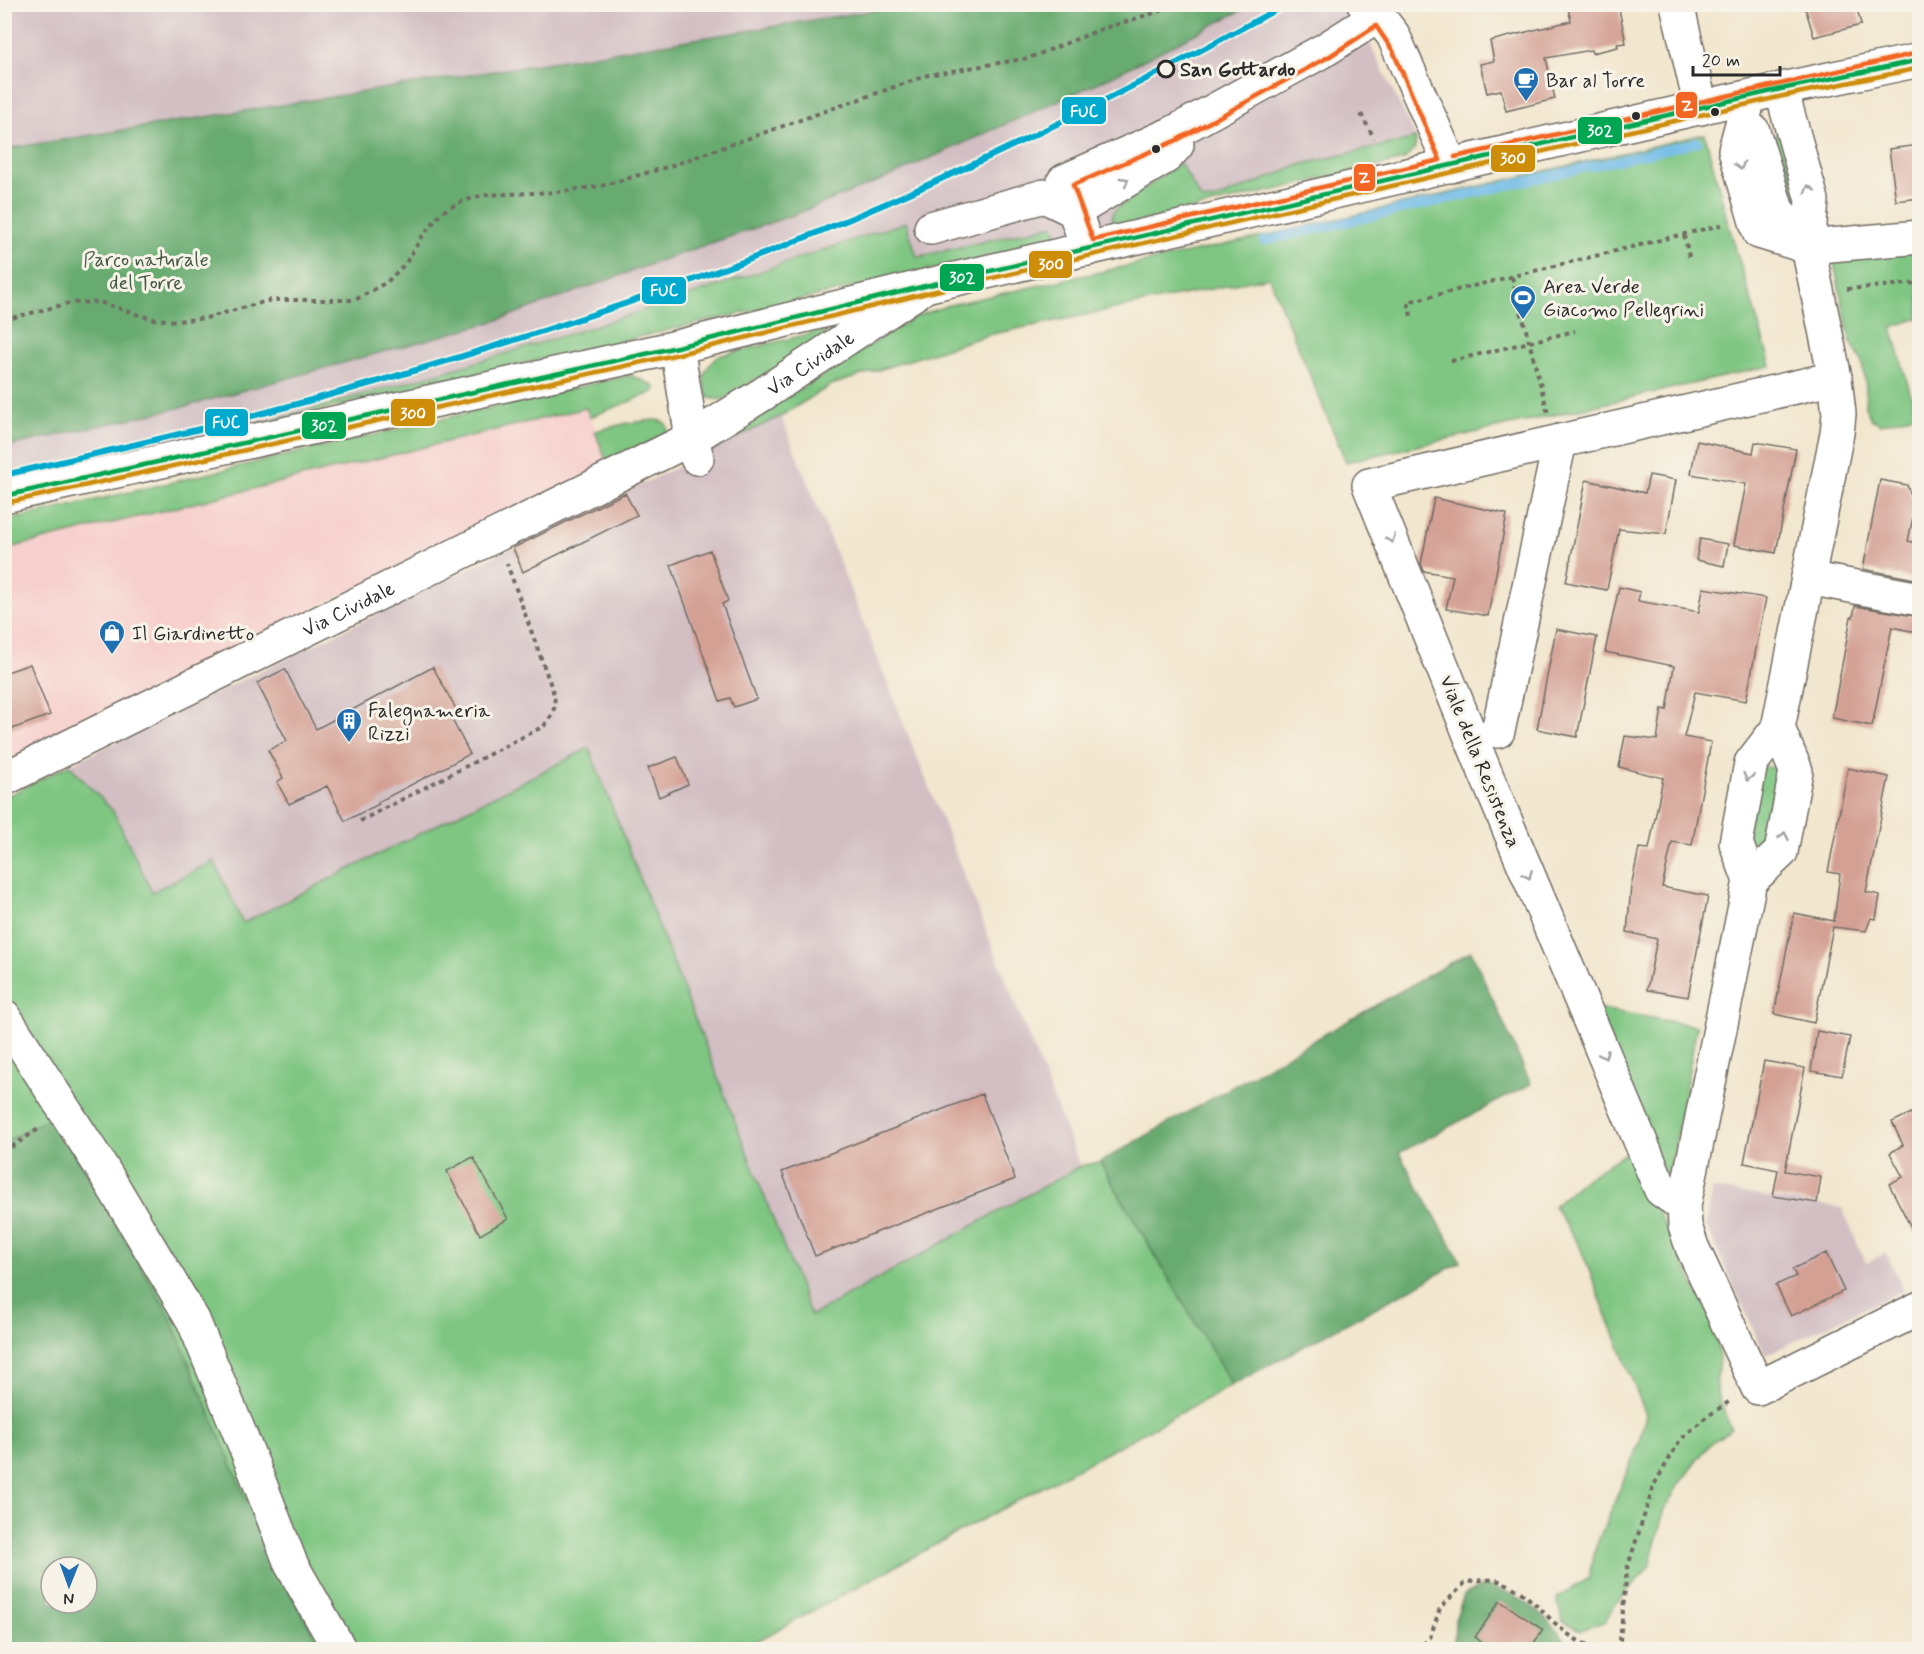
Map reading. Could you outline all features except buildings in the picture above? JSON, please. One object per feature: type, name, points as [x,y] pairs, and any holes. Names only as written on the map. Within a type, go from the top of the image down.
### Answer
[{"type":"street","points":[[1677,4],[1701,108]]},
{"type":"street","points":[[1088,249],[1064,180],[1200,119],[1326,49],[1371,10],[1396,41],[1451,166]]},
{"type":"street","name":"Via Cividale","points":[[4,496],[677,347],[925,286],[1701,108],[1744,104],[1781,89],[1920,60]]},
{"type":"street","points":[[1781,89],[1812,200],[1808,247],[1835,378],[1839,414],[1778,728],[1751,763],[1736,843],[1750,881],[1684,1206],[1684,1216],[1687,1236],[1758,1388],[1920,1308]]},
{"type":"street","points":[[1744,104],[1778,210],[1808,247]]},
{"type":"street","points":[[1744,104],[1736,150],[1759,232],[1808,247],[1920,237]]},
{"type":"street","points":[[931,228],[1044,196],[1075,211]]},
{"type":"street","name":"Via Cividale","points":[[4,779],[496,535],[694,448],[763,394],[925,286]]},
{"type":"street","points":[[677,347],[694,448]]},
{"type":"street","name":"Viale della Resistenza","points":[[1684,1206],[1661,1190],[1485,772],[1369,485],[1835,378]]},
{"type":"street","name":"Viale della Resistenza","points":[[1498,731],[1560,441]]},
{"type":"street","points":[[1808,578],[1920,598]]},
{"type":"street","points":[[1750,881],[1781,852],[1796,771],[1778,728]]},
{"type":"street","points":[[4,1016],[193,1320],[291,1564],[340,1650]]},
{"type":"path","points":[[4,321],[70,303],[99,302],[152,319],[177,321],[206,318],[271,300],[355,300],[387,282],[406,262],[423,235],[442,212],[460,202],[483,195],[557,192],[601,186],[667,167],[928,75],[1029,58],[1102,29],[1183,4]]},
{"type":"path","points":[[1362,114],[1374,138]]},
{"type":"path","points":[[1411,316],[1408,302],[1754,217]]},
{"type":"path","points":[[1684,234],[1690,261]]},
{"type":"path","points":[[1512,277],[1549,416],[1560,441]]},
{"type":"path","points":[[1817,291],[1920,283]]},
{"type":"path","points":[[1451,361],[1575,332]]},
{"type":"path","points":[[360,821],[544,726],[552,715],[555,705],[551,684],[496,535]]},
{"type":"path","points":[[4,1152],[64,1110]]},
{"type":"path","points":[[1618,1650],[1627,1569],[1654,1485],[1680,1440],[1723,1405]]},
{"type":"path","points":[[1416,1650],[1430,1638],[1440,1608],[1466,1582],[1497,1580],[1525,1594],[1560,1629],[1591,1647],[1607,1650]]},
{"type":"shaded area","points":[[5,5],[908,5],[5,149]]},
{"type":"shaded area","points":[[1252,5],[1337,5],[1354,20],[1372,48],[1416,138],[1303,164],[1243,198],[1060,240],[1054,225],[916,258],[906,222],[644,310],[359,397],[209,436],[5,483],[4,447],[187,406],[495,321],[796,214],[886,178],[1104,80]]},
{"type":"shaded area","name":"Il Giardinetto","points":[[587,408],[607,463],[5,762],[5,549]]},
{"type":"shaded area","points":[[781,416],[1080,1166],[811,1316],[589,748],[243,923],[152,892],[113,811],[69,765]]},
{"type":"shaded area","points":[[1713,1189],[1842,1208],[1866,1263],[1886,1253],[1904,1290],[1765,1355],[1706,1225]]},
{"type":"green space","name":"Parco naturale del Torre","points":[[908,5],[1252,5],[1104,80],[886,178],[796,214],[495,321],[187,406],[5,447],[5,149]]},
{"type":"green space","name":"Area Verde Giacomo Pellegrini","points":[[1705,134],[1728,223],[1771,366],[1346,462],[1269,277],[988,335],[831,385],[781,416],[706,453],[713,440],[829,372],[914,317],[949,305],[1256,238]]},
{"type":"green space","points":[[1782,134],[1799,194],[1787,197],[1770,137]]},
{"type":"green space","points":[[1416,138],[1413,151],[1403,160],[1125,225],[1114,223],[1112,217],[1114,211],[1180,163],[1200,197],[1203,200],[1213,200],[1303,164]]},
{"type":"green space","points":[[906,222],[917,257],[1054,225],[1060,240],[209,436],[482,361],[710,289]]},
{"type":"green space","points":[[1919,250],[1919,318],[1892,327],[1916,414],[1881,424],[1871,419],[1865,406],[1866,387],[1862,362],[1850,340],[1833,258]]},
{"type":"green space","points":[[821,331],[826,334],[826,337],[722,400],[709,398],[704,386],[704,375],[718,356]]},
{"type":"green space","points":[[630,375],[653,385],[656,389],[654,392],[590,417],[586,408],[5,549],[5,521]]},
{"type":"green space","points":[[655,420],[665,423],[667,433],[607,463],[595,431],[628,423]]},
{"type":"green space","points":[[589,748],[811,1316],[1080,1166],[1100,1162],[1232,1385],[742,1649],[323,1649],[274,1566],[168,1313],[53,1116],[5,1142],[5,797],[69,765],[113,811],[152,892],[214,861],[243,923]]},
{"type":"green space","points":[[1760,765],[1788,771],[1772,847],[1745,842]]},
{"type":"green space","points":[[1471,951],[1531,1084],[1399,1153],[1461,1262],[1232,1385],[1100,1162]]},
{"type":"green space","points":[[1596,1008],[1697,1026],[1668,1182]]},
{"type":"green space","points":[[52,1116],[168,1313],[274,1566],[323,1649],[5,1650],[5,1142]]},
{"type":"green space","points":[[1630,1150],[1714,1324],[1719,1358],[1716,1389],[1731,1429],[1708,1446],[1679,1484],[1664,1511],[1649,1567],[1614,1606],[1606,1621],[1581,1630],[1562,1621],[1557,1598],[1589,1578],[1593,1554],[1638,1445],[1646,1415],[1580,1247],[1554,1206],[1581,1182]]},
{"type":"green space","points":[[1484,1585],[1508,1593],[1528,1604],[1553,1625],[1570,1649],[1450,1650],[1454,1643],[1455,1620],[1464,1595]]},
{"type":"waterway","points":[[1264,241],[1698,142]]},
{"type":"transit line","name":"FUC","points":[[4,475],[251,416],[344,391],[574,321],[688,282],[815,234],[952,174],[1154,75],[1286,4]]},
{"type":"transit line","name":"Z","points":[[1376,26],[1393,51],[1440,160],[1093,240],[1073,185],[1177,140],[1330,56],[1376,26]]},
{"type":"transit line","name":"Z","points":[[1455,157],[1918,53]]},
{"type":"transit line","name":"302","points":[[4,496],[677,347],[925,286],[1781,89],[1920,60]]},
{"type":"transit line","name":"300","points":[[6,503],[679,354],[927,293],[1783,96],[1920,68]]},
{"type":"place","name":"San Gottardo","points":[[1166,69]]},
{"type":"place","name":"Bar al Torre","points":[[1526,103]]},
{"type":"place","name":"Area Verde Giacomo Pellegrini","points":[[1523,321]]},
{"type":"place","name":"Il Giardinetto","points":[[112,656]]},
{"type":"place","name":"Falegnameria Rizzi","points":[[349,744]]}]
